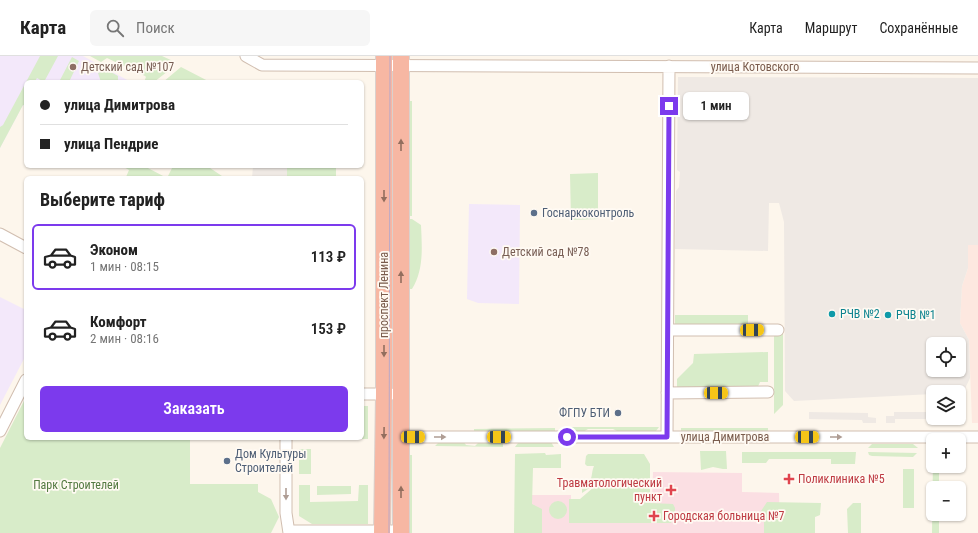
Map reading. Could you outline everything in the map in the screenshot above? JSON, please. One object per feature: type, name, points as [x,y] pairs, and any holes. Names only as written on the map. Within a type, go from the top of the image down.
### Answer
[{"type":"highway","name":"проспект Ленина","points":[[382,532],[384,394],[384,61]]},
{"type":"highway","name":"проспект Ленина","points":[[401,61],[401,532]]},
{"type":"street","name":"улица Котовского","points":[[246,56],[262,65],[401,61],[669,66],[978,68]]},
{"type":"street","points":[[667,437],[669,66]]},
{"type":"street","points":[[0,234],[24,247]]},
{"type":"street","points":[[668,330],[778,330]]},
{"type":"street","points":[[0,430],[24,384]]},
{"type":"street","points":[[668,393],[768,392]]},
{"type":"street","points":[[364,394],[401,394]]},
{"type":"street","name":"улица Димитрова","points":[[401,437],[978,437]]},
{"type":"street","points":[[286,440],[286,513],[289,532],[401,532]]},
{"type":"shaded area","points":[[0,56],[83,56],[127,80],[24,80],[24,105],[0,148]]},
{"type":"shaded area","points":[[678,77],[978,78],[978,245],[968,245],[968,268],[962,286],[960,323],[969,340],[970,378],[966,387],[966,385],[926,385],[926,394],[794,401],[785,391],[784,222],[779,203],[769,203],[768,251],[675,249],[676,191],[679,187],[680,172],[677,170]]},
{"type":"shaded area","points":[[253,168],[287,168],[287,176],[252,176]]},
{"type":"shaded area","name":"Детский сад №78","points":[[469,204],[520,205],[519,304],[478,303],[467,299]]},
{"type":"shaded area","points":[[968,245],[978,245],[978,423],[972,423],[969,340],[960,323],[962,286],[968,268]]},
{"type":"shaded area","points":[[0,297],[24,309],[24,359],[0,405]]},
{"type":"shaded area","points":[[809,412],[868,413],[868,417],[876,418],[876,423],[863,423],[862,420],[809,419]]},
{"type":"shaded area","points":[[894,412],[926,412],[926,419],[895,419],[895,423],[886,423],[886,416],[894,416]]},
{"type":"shaded area","name":"Городская больница №7","points":[[653,472],[742,473],[742,492],[779,493],[780,533],[528,533],[529,495],[571,495],[571,501],[652,502]]},
{"type":"green space","points":[[40,56],[58,56],[45,80],[37,78],[36,80],[27,80]]},
{"type":"green space","points":[[90,56],[162,56],[173,61],[172,68],[157,80],[145,80],[145,76],[107,58],[101,62]]},
{"type":"green space","points":[[72,57],[79,61],[70,80],[60,80]]},
{"type":"green space","points":[[181,67],[206,80],[165,80]]},
{"type":"green space","points":[[109,71],[118,76],[118,80],[100,80],[98,73]]},
{"type":"green space","points":[[24,86],[24,105],[0,148],[0,127],[3,125]]},
{"type":"green space","points":[[405,101],[412,101],[412,216],[405,216]]},
{"type":"green space","points":[[126,168],[148,168],[163,176],[126,176],[129,170]]},
{"type":"green space","points":[[172,168],[210,168],[222,176],[168,176]]},
{"type":"green space","points":[[287,168],[336,168],[336,176],[287,176]]},
{"type":"green space","points":[[598,173],[598,219],[571,220],[570,174]]},
{"type":"green space","points":[[405,219],[412,219],[421,225],[422,250],[419,274],[412,289],[405,289]]},
{"type":"green space","points":[[675,315],[748,315],[748,326],[675,326]]},
{"type":"green space","points":[[774,334],[783,334],[783,405],[774,414]]},
{"type":"green space","points":[[768,352],[768,382],[760,382],[756,391],[677,391],[677,379],[693,363],[694,354]]},
{"type":"green space","name":"Парк Строителей","points":[[24,401],[24,440],[190,440],[190,484],[258,484],[258,492],[271,499],[279,517],[271,533],[0,533],[0,448]]},
{"type":"green space","points":[[364,406],[368,406],[368,439],[364,439]]},
{"type":"green space","points":[[571,427],[659,427],[656,431],[588,429],[583,432],[571,432]]},
{"type":"green space","points":[[555,428],[555,432],[474,432],[474,429]]},
{"type":"green space","points":[[681,428],[768,428],[768,434],[681,434]]},
{"type":"green space","points":[[440,441],[463,441],[466,445],[475,446],[479,442],[503,442],[503,447],[435,446]]},
{"type":"green space","points":[[551,442],[554,447],[515,447],[518,443]]},
{"type":"green space","points":[[872,444],[913,444],[918,448],[868,448]]},
{"type":"green space","points":[[299,449],[311,449],[311,474],[299,474]]},
{"type":"green space","points":[[700,451],[726,451],[727,469],[713,467],[701,470]]},
{"type":"green space","points":[[742,452],[856,452],[855,464],[831,464],[831,459],[769,459],[766,463],[742,463]]},
{"type":"green space","points":[[868,452],[917,453],[913,457],[872,456],[869,455]]},
{"type":"green space","points":[[545,453],[546,455],[561,454],[561,468],[533,468],[532,504],[542,509],[542,533],[514,533],[515,454]]},
{"type":"green space","points":[[588,454],[644,454],[650,464],[650,503],[673,504],[675,508],[675,515],[671,523],[569,523],[569,499],[580,499],[594,487],[594,485],[582,493],[582,484],[589,481],[594,466],[587,466],[585,464],[586,456]]},
{"type":"green space","points":[[405,455],[412,455],[412,533],[405,533]]},
{"type":"green space","points":[[903,469],[914,469],[914,508],[903,508]]},
{"type":"green space","points":[[933,473],[939,473],[939,481],[933,481]]},
{"type":"green space","points":[[299,485],[310,485],[310,502],[358,501],[359,485],[368,485],[368,524],[312,524],[299,516]]},
{"type":"green space","points":[[317,486],[351,486],[351,494],[317,495]]},
{"type":"green space","points":[[558,501],[564,504],[567,510],[564,516],[558,519],[552,516],[549,510],[552,504]]},
{"type":"green space","points":[[767,502],[821,503],[820,515],[815,517],[815,533],[764,533],[764,522],[759,521],[759,514]]},
{"type":"green space","points":[[853,503],[861,503],[861,533],[848,533],[847,509]]},
{"type":"green space","points":[[932,521],[939,521],[939,533],[932,533]]},
{"type":"tram line","points":[[389,533],[390,56]]},
{"type":"place","name":"Детский сад №107","points":[[73,67]]},
{"type":"place","name":"Госнаркоконтроль","points":[[534,213]]},
{"type":"place","name":"Детский сад №78","points":[[494,252]]},
{"type":"place","name":"РЧВ №2","points":[[832,314]]},
{"type":"place","name":"РЧВ №1","points":[[888,315]]},
{"type":"place","name":"ФГПУ БТИ","points":[[618,413]]},
{"type":"place","name":"Дом Культуры Строителей","points":[[227,461]]},
{"type":"place","name":"Поликлиника №5","points":[[789,479]]},
{"type":"place","name":"Травматологический пункт","points":[[671,490]]},
{"type":"place","name":"Городская больница №7","points":[[654,516]]},
{"type":"route","points":[[567,437],[667,437],[669,106]]}]
